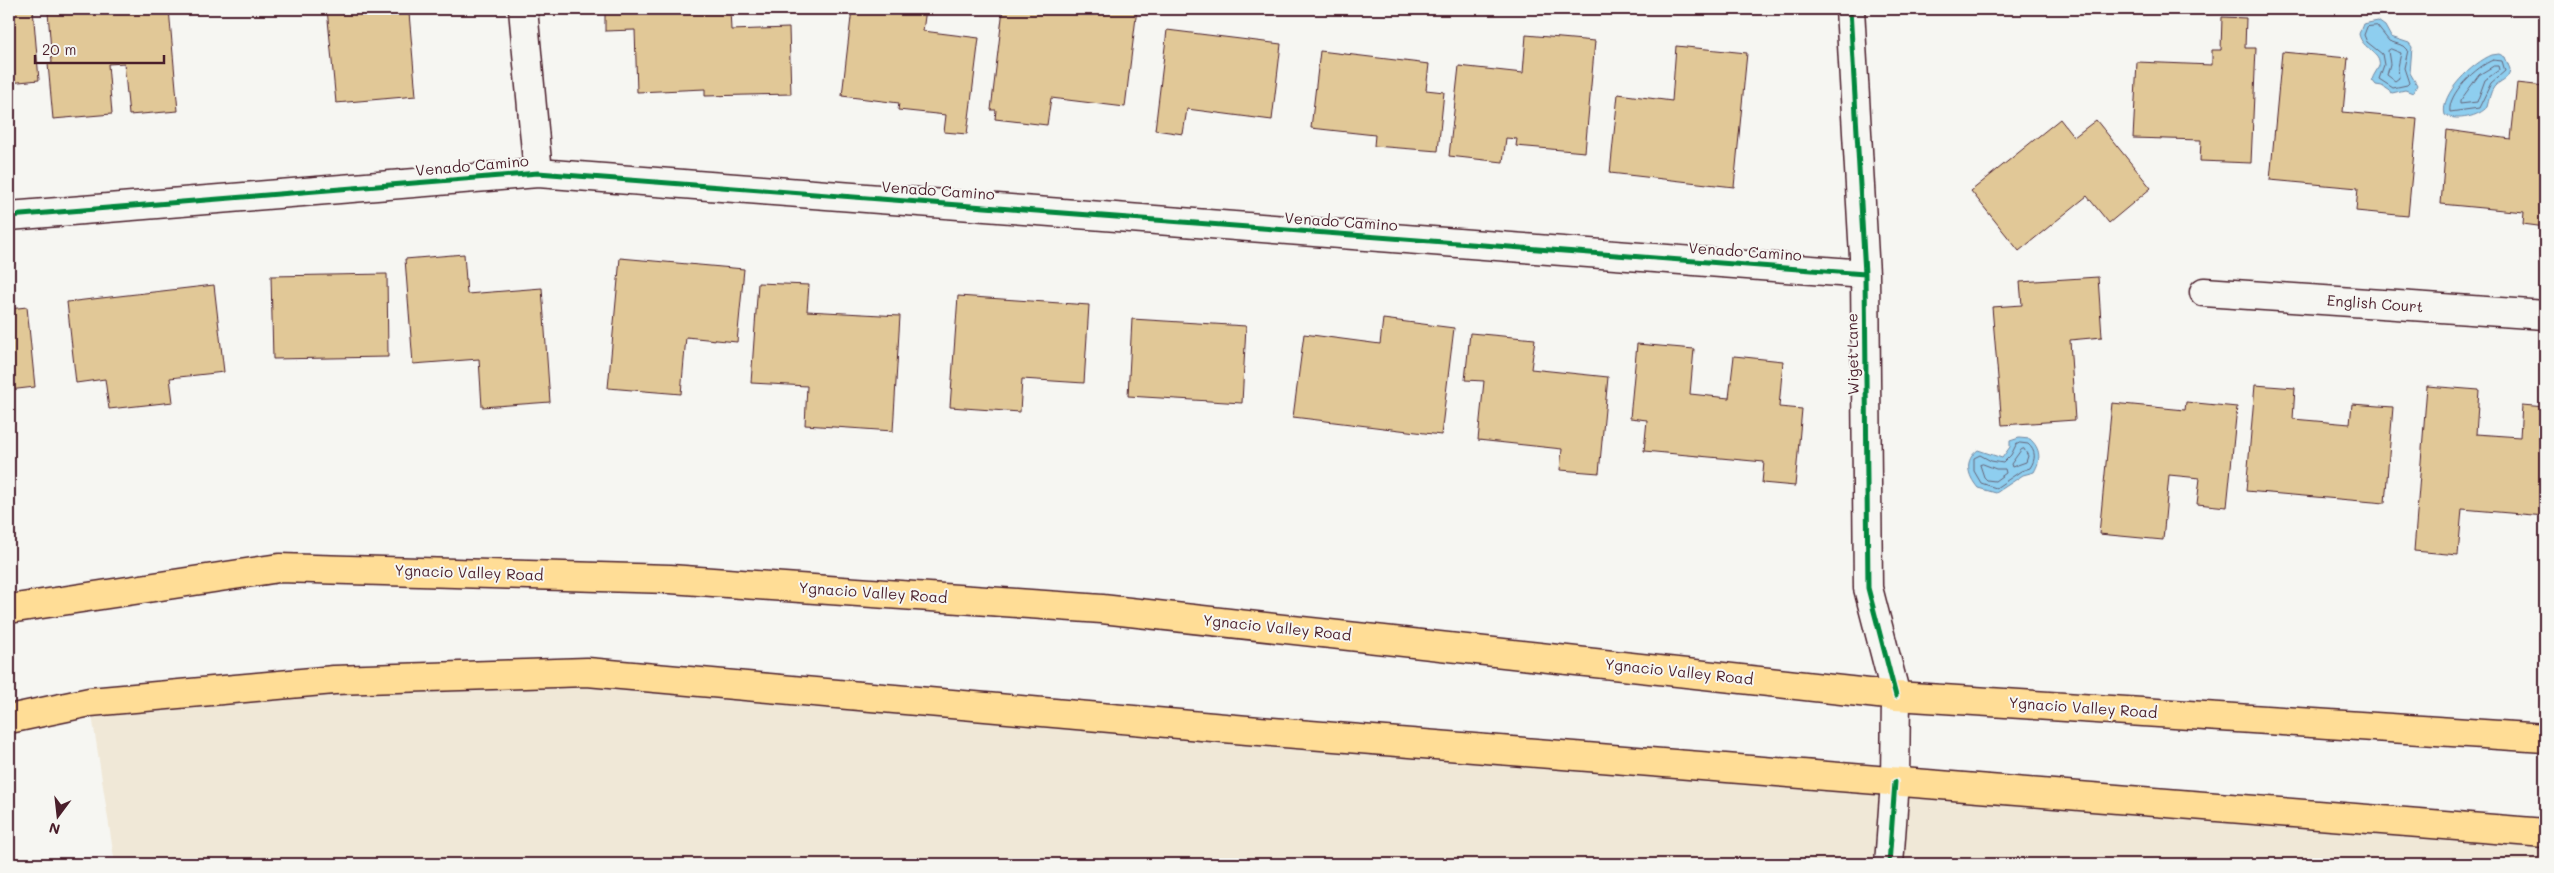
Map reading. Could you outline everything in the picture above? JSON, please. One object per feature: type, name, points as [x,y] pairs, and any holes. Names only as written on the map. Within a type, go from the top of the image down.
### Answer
[{"type":"highway","name":"Ygnacio Valley Road","points":[[9,609],[279,568],[670,579],[1102,609],[1896,696],[2545,738]]},
{"type":"highway","points":[[9,719],[90,702],[334,680],[587,672],[1256,730],[2545,833]]},
{"type":"street","points":[[522,9],[538,173]]},
{"type":"street","name":"Wiget Lane","points":[[1850,9],[1865,274],[1868,588],[1896,696],[1895,782],[1888,864]]},
{"type":"street","name":"Venado Camino","points":[[9,216],[538,173],[1865,274]]},
{"type":"street","name":"English Court","points":[[2204,292],[2545,315]]},
{"type":"shaded area","points":[[587,672],[2545,833],[2545,864],[115,864],[90,702]]},
{"type":"water","points":[[2378,21],[2385,26],[2391,37],[2409,43],[2412,47],[2410,73],[2417,85],[2413,93],[2405,90],[2392,93],[2382,86],[2376,85],[2372,80],[2379,66],[2378,57],[2364,44],[2359,34],[2363,24]]},
{"type":"water","points":[[2499,54],[2505,57],[2510,69],[2506,78],[2493,89],[2487,107],[2479,113],[2468,117],[2455,118],[2445,115],[2447,98],[2452,89],[2476,64],[2492,55]]},
{"type":"water","points":[[2019,438],[2030,439],[2038,451],[2039,459],[2034,472],[2023,475],[1996,493],[1978,488],[1969,473],[1969,463],[1974,454],[1978,450],[2002,458],[2010,447],[2010,441]]},
{"type":"building","points":[[9,9],[33,9],[39,80],[9,83]]},
{"type":"building","points":[[93,9],[169,9],[178,111],[129,115],[124,63],[108,64],[112,114],[53,119],[48,64],[52,63],[48,12]]},
{"type":"building","points":[[327,9],[431,9],[431,11],[409,13],[416,96],[336,103]]},
{"type":"building","points":[[605,9],[730,9],[731,30],[789,28],[791,94],[705,96],[705,89],[637,92],[635,30],[605,31]]},
{"type":"building","points":[[852,9],[926,9],[923,31],[979,38],[967,134],[944,132],[946,115],[898,110],[899,103],[842,96]]},
{"type":"building","points":[[1003,9],[1137,9],[1125,107],[1051,98],[1047,125],[995,119],[996,110],[991,110]]},
{"type":"building","points":[[2222,17],[2246,18],[2245,48],[2256,48],[2251,163],[2200,161],[2201,140],[2133,138],[2137,62],[2212,65],[2212,50],[2221,50]]},
{"type":"building","points":[[1167,30],[1281,44],[1272,120],[1187,109],[1183,134],[1155,130]]},
{"type":"building","points":[[1526,35],[1595,41],[1585,152],[1516,146],[1517,139],[1506,138],[1503,162],[1449,156],[1459,66],[1523,73]]},
{"type":"building","points":[[1676,46],[1747,53],[1734,187],[1610,173],[1618,94],[1672,101]]},
{"type":"building","points":[[1320,51],[1429,64],[1426,90],[1444,92],[1438,151],[1374,146],[1375,135],[1311,128]]},
{"type":"building","points":[[2282,52],[2348,58],[2343,112],[2417,119],[2408,216],[2356,211],[2358,188],[2270,180]]},
{"type":"building","points":[[2517,83],[2545,86],[2545,227],[2523,224],[2524,212],[2441,204],[2447,130],[2511,139]]},
{"type":"building","points":[[2060,119],[2074,137],[2096,120],[2151,188],[2109,223],[2087,196],[2019,251],[1971,191]]},
{"type":"building","points":[[464,254],[467,294],[542,288],[550,402],[482,407],[479,359],[413,364],[405,259]]},
{"type":"building","points":[[620,258],[744,269],[737,342],[686,337],[681,394],[608,388]]},
{"type":"building","points":[[387,274],[388,357],[273,359],[271,276]]},
{"type":"building","points":[[2098,277],[2102,337],[2070,340],[2075,420],[2002,425],[1992,307],[2022,305],[2020,282]]},
{"type":"building","points":[[758,283],[809,285],[807,311],[900,316],[893,431],[805,425],[807,386],[751,383]]},
{"type":"building","points":[[214,285],[224,372],[170,378],[173,402],[109,409],[105,379],[76,383],[67,302]]},
{"type":"building","points":[[958,296],[1089,305],[1084,383],[1022,379],[1020,412],[950,407]]},
{"type":"building","points":[[27,307],[35,387],[9,390],[9,309]]},
{"type":"building","points":[[1132,319],[1246,326],[1242,403],[1128,396]]},
{"type":"building","points":[[1383,319],[1454,328],[1441,435],[1293,417],[1304,334],[1380,344]]},
{"type":"building","points":[[1470,333],[1535,339],[1531,369],[1608,377],[1599,473],[1560,470],[1562,449],[1478,440],[1484,381],[1465,380]]},
{"type":"building","points":[[1637,344],[1694,349],[1690,394],[1729,398],[1734,356],[1783,361],[1779,407],[1802,409],[1795,486],[1762,483],[1764,462],[1644,451],[1647,420],[1630,418]]},
{"type":"building","points":[[2255,385],[2295,388],[2293,419],[2350,424],[2352,404],[2393,407],[2385,503],[2246,491]]},
{"type":"building","points":[[2427,386],[2479,390],[2476,434],[2520,437],[2522,405],[2545,407],[2545,516],[2462,509],[2458,555],[2414,551]]},
{"type":"building","points":[[2186,402],[2237,407],[2227,507],[2197,504],[2200,478],[2169,475],[2163,540],[2099,534],[2112,403],[2185,410]]},
{"type":"cycle path","points":[[1850,9],[1865,274],[1868,588],[1896,696]]},
{"type":"cycle path","points":[[9,216],[538,173],[1865,274]]},
{"type":"cycle path","points":[[1889,864],[1895,782]]}]
